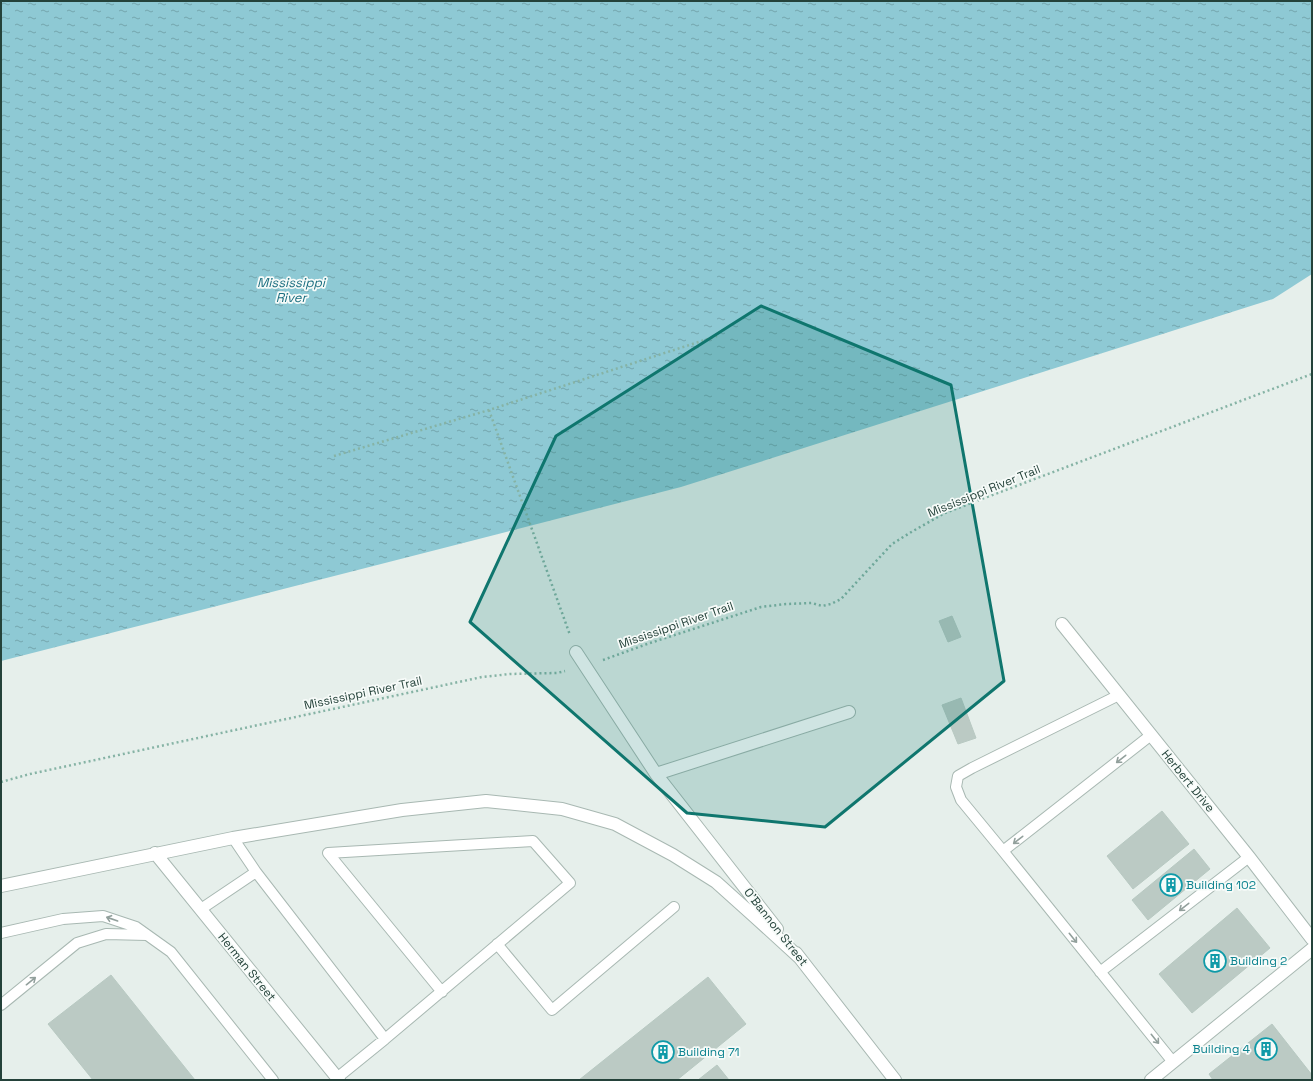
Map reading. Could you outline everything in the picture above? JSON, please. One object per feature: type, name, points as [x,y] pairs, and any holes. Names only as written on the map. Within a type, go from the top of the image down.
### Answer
[{"type":"street","name":"Herbert Drive","points":[[1062,624],[1312,939]]},
{"type":"street","name":"O'Bannon Street","points":[[576,652],[656,774],[895,1080]]},
{"type":"street","points":[[656,774],[849,712]]},
{"type":"street","points":[[1,886],[233,838],[402,810],[486,802],[562,809],[615,824],[679,859],[716,882],[800,958]]},
{"type":"street","name":"Herman Street","points":[[155,853],[338,1079]]},
{"type":"street","points":[[1151,1080],[1312,949]]},
{"type":"lane","points":[[1119,695],[972,768],[958,776],[956,788],[961,800],[1173,1062]]},
{"type":"lane","points":[[1003,851],[1151,735]]},
{"type":"lane","points":[[233,838],[256,872],[385,1039]]},
{"type":"lane","points":[[338,1079],[442,992],[570,883],[533,841],[328,853],[442,992]]},
{"type":"lane","points":[[1100,972],[1248,857]]},
{"type":"lane","points":[[201,909],[256,872]]},
{"type":"lane","points":[[497,944],[552,1010],[674,907]]},
{"type":"lane","points":[[1,933],[62,919],[103,916],[136,927],[171,952],[273,1080]]},
{"type":"lane","points":[[1,1005],[78,943],[106,934],[148,935]]},
{"type":"path","points":[[334,456],[489,410],[717,336]]},
{"type":"path","name":"Mississippi River Trail","points":[[1,782],[30,774],[482,677],[510,674],[557,673],[586,666],[657,640],[761,607],[786,604],[812,603],[822,606],[831,604],[841,598],[892,544],[945,513],[1312,374]]},
{"type":"path","points":[[489,410],[576,652]]},
{"type":"highlighted area","points":[[761,306],[951,385],[1004,681],[825,827],[687,813],[470,622],[556,436]]},
{"type":"water","name":"Mississippi River","points":[[1,1],[1312,1],[1312,274],[1273,299],[681,487],[1,661]]},
{"type":"building","points":[[952,616],[961,637],[948,642],[939,621]]},
{"type":"building","points":[[961,698],[976,738],[958,744],[942,705]]},
{"type":"building","points":[[1162,811],[1189,844],[1133,889],[1107,856]]},
{"type":"building","name":"Building 102","points":[[1194,849],[1210,869],[1148,920],[1132,900]]},
{"type":"building","name":"Building 2","points":[[1237,908],[1270,948],[1192,1013],[1159,974]]},
{"type":"building","points":[[111,975],[195,1080],[93,1080],[48,1024]]},
{"type":"building","name":"Building 71","points":[[708,977],[746,1024],[677,1080],[579,1080]]},
{"type":"building","name":"Building 4","points":[[1272,1024],[1312,1075],[1312,1080],[1213,1080],[1209,1074]]},
{"type":"building","points":[[717,1065],[729,1080],[698,1080]]},
{"type":"place","name":"Building 102","points":[[1171,885]]},
{"type":"place","name":"Building 2","points":[[1215,961]]},
{"type":"place","name":"Building 4","points":[[1266,1049]]},
{"type":"place","name":"Building 71","points":[[663,1052]]}]
